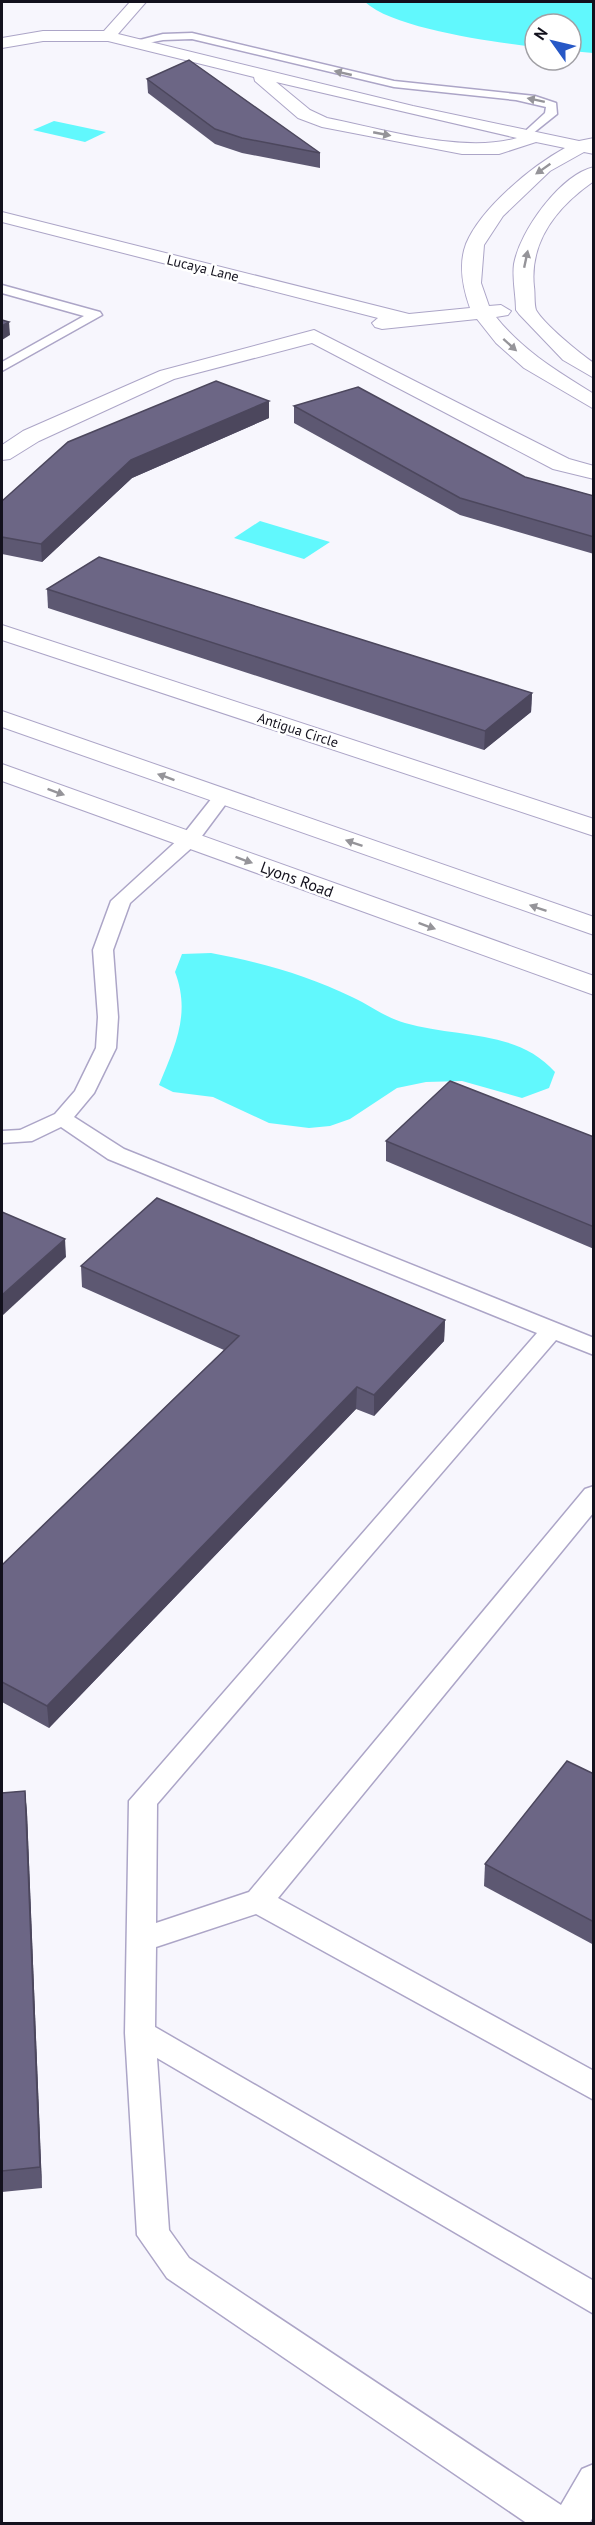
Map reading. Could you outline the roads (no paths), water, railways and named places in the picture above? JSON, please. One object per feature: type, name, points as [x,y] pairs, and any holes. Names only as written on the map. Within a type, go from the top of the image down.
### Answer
[{"type":"street","points":[[108,36],[138,2]]},
{"type":"street","points":[[2,43],[43,36],[108,36],[258,74],[533,136],[590,145]]},
{"type":"street","points":[[258,74],[272,89],[304,114],[337,126],[462,149],[499,149],[533,136]]},
{"type":"street","points":[[590,145],[544,167],[496,213],[475,244],[471,283],[480,308],[503,339],[531,364],[594,403]]},
{"type":"street","points":[[594,172],[571,188],[535,228],[524,265],[526,306],[570,356],[594,372]]},
{"type":"street","name":"Lucaya Lane","points":[[2,217],[404,319]]},
{"type":"street","points":[[2,454],[32,436],[167,375],[314,336],[480,308],[526,306]]},
{"type":"street","points":[[314,336],[561,464],[594,473]]},
{"type":"street","name":"Antigua Circle","points":[[2,632],[594,828]]},
{"type":"street","points":[[2,719],[594,927]]},
{"type":"street","name":"Lyons Road","points":[[2,772],[594,987]]},
{"type":"lane","points":[[133,43],[163,37],[192,36],[394,84],[441,91],[536,99],[552,105],[551,114],[533,136]]},
{"type":"lane","points":[[2,289],[95,315],[2,367]]},
{"type":"lane","points":[[2,1137],[24,1136],[62,1118],[84,1093],[106,1048],[108,1017],[103,950],[121,902],[189,840],[222,797]]},
{"type":"lane","points":[[62,1118],[116,1154],[594,1347]]},
{"type":"lane","points":[[552,1330],[143,1801],[140,2033],[153,2235],[178,2268],[559,2523]]},
{"type":"lane","points":[[142,1939],[259,1901],[594,1495]]},
{"type":"lane","points":[[259,1901],[594,2087]]},
{"type":"lane","points":[[140,2033],[594,2299]]},
{"type":"lane","points":[[569,2523],[594,2481]]},
{"type":"water","points":[[365,2],[593,2],[593,53],[583,52],[583,12],[523,12],[523,45],[446,33],[398,20]]},
{"type":"water","points":[[54,121],[106,132],[85,142],[33,130]]},
{"type":"water","points":[[260,521],[330,542],[304,559],[234,538]]},
{"type":"water","points":[[211,953],[301,976],[335,989],[390,1018],[405,1023],[485,1037],[523,1048],[540,1058],[555,1072],[549,1088],[522,1098],[462,1081],[426,1082],[397,1088],[350,1119],[330,1126],[309,1128],[269,1123],[213,1097],[173,1092],[159,1085],[175,1043],[181,1016],[180,987],[175,972],[182,954]]}]
